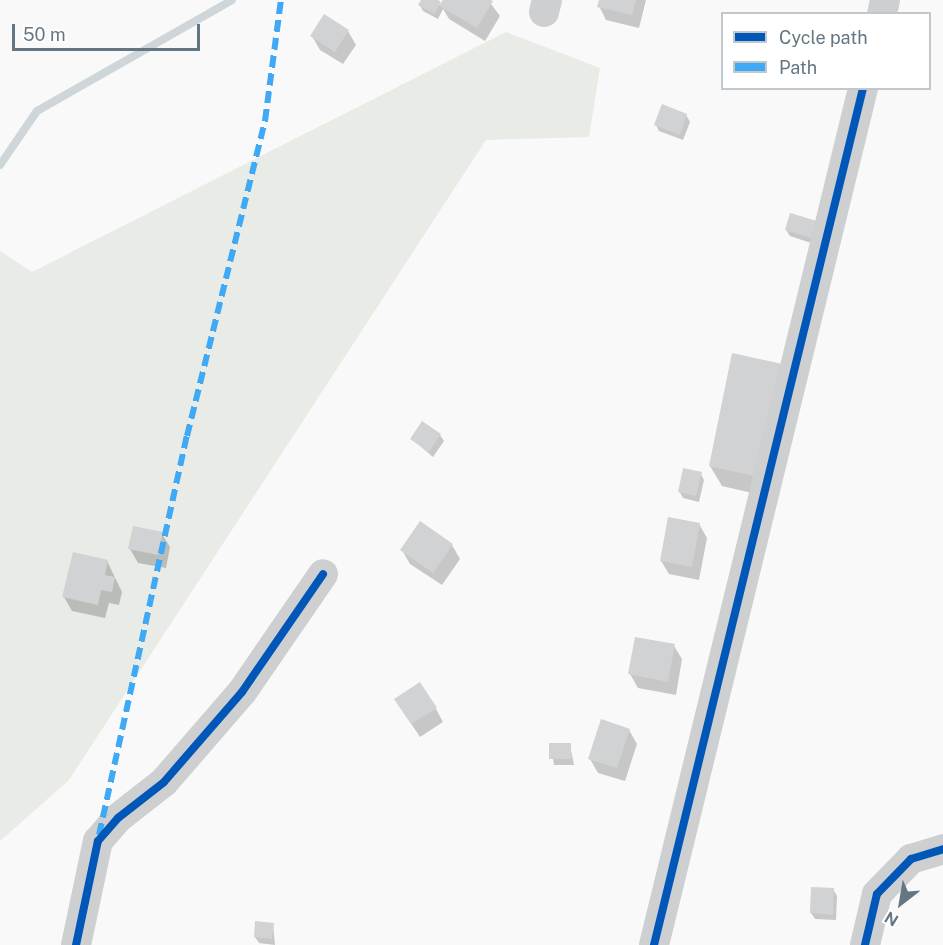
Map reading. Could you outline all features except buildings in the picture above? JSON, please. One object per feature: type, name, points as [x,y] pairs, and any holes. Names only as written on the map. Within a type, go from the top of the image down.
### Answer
[{"type":"street","points":[[654,945],[863,90]]},
{"type":"street","points":[[76,945],[98,841],[118,818],[164,782],[242,692],[322,574]]},
{"type":"street","points":[[865,945],[877,894],[911,860],[943,849]]},
{"type":"shaded area","points":[[506,32],[600,68],[589,137],[486,140],[69,780],[0,841],[0,251],[32,272]]},
{"type":"waterway","points":[[0,165],[37,111],[232,0]]},
{"type":"marked path","points":[[99,835],[187,436],[265,121],[281,0]]},
{"type":"cycle path","points":[[654,945],[863,90]]},
{"type":"cycle path","points":[[76,945],[98,841],[118,818],[164,782],[242,692],[323,574]]},
{"type":"cycle path","points":[[865,945],[877,894],[911,859],[943,849]]}]
